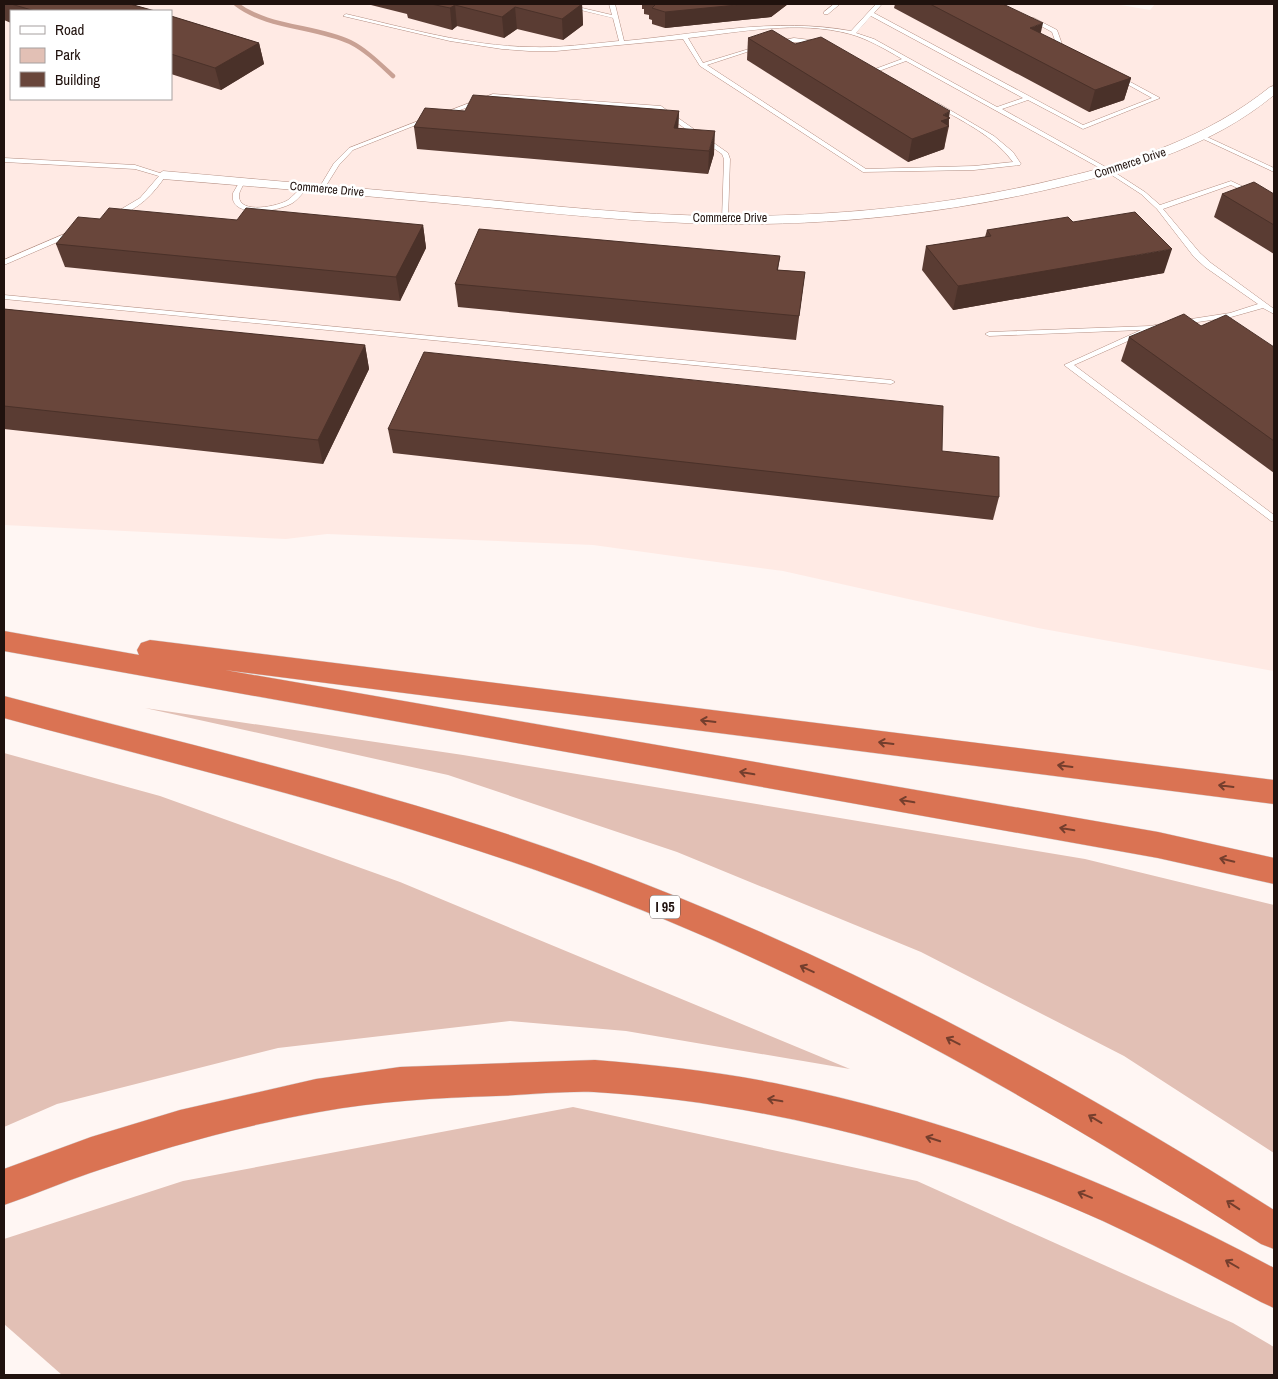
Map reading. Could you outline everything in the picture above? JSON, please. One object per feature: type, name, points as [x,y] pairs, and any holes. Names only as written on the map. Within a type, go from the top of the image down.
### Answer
[{"type":"highway","points":[[4,630],[59,639],[1274,792]]},
{"type":"highway","points":[[4,641],[1158,845],[1274,871]]},
{"type":"highway","name":"I 95","points":[[4,707],[442,828],[579,873],[664,906],[752,943],[820,975],[987,1059],[1054,1095],[1133,1142],[1274,1231]]},
{"type":"highway","points":[[4,1187],[132,1142],[204,1121],[290,1100],[364,1088],[434,1081],[592,1076],[736,1093],[829,1110],[911,1131],[1015,1166],[1115,1207],[1221,1258],[1274,1289]]},
{"type":"street","name":"Commerce Drive","points":[[163,175],[615,215],[725,219],[829,217],[925,208],[1000,196],[1110,170],[1142,160],[1203,136],[1253,107],[1274,89]]},
{"type":"lane","points":[[558,4],[614,17]]},
{"type":"lane","points":[[612,4],[622,43]]},
{"type":"lane","points":[[826,13],[837,4]]},
{"type":"lane","points":[[852,33],[879,4]]},
{"type":"lane","points":[[870,12],[1083,127],[1157,98],[1113,75]]},
{"type":"lane","points":[[346,16],[454,41],[497,48],[556,49],[780,28],[821,28],[852,33],[872,40],[1110,170],[1144,194],[1159,208],[1198,255],[1224,278],[1274,312]]},
{"type":"lane","points":[[1028,17],[1055,31],[1060,48],[1069,53]]},
{"type":"lane","points":[[685,36],[702,65],[865,171],[981,168],[1018,164],[1004,146],[990,135],[929,100]]},
{"type":"lane","points":[[773,43],[794,40],[823,43]]},
{"type":"lane","points":[[702,65],[764,44]]},
{"type":"lane","points":[[878,70],[907,60]]},
{"type":"lane","points":[[869,65],[886,75]]},
{"type":"lane","points":[[322,188],[336,164],[351,149],[493,96],[659,107],[725,153],[727,159],[725,219]]},
{"type":"lane","points":[[997,108],[1028,98]]},
{"type":"lane","points":[[1203,136],[1274,170]]},
{"type":"lane","points":[[4,160],[135,167],[163,175],[152,193],[141,201],[106,219]]},
{"type":"lane","points":[[242,182],[236,194],[236,200],[240,205],[259,209],[276,207],[290,202],[304,187]]},
{"type":"lane","points":[[1159,208],[1231,183],[1274,204]]},
{"type":"lane","points":[[4,263],[81,230]]},
{"type":"lane","points":[[4,297],[891,382]]},
{"type":"lane","points":[[989,334],[1153,327],[1230,316],[1263,305]]},
{"type":"lane","points":[[1153,327],[1068,365],[1274,519]]},
{"type":"shaded area","points":[[4,4],[1115,4],[1150,10],[1155,4],[1274,4],[1274,671],[1038,628],[783,571],[593,545],[327,534],[286,539],[4,525]]},
{"type":"green space","points":[[145,708],[463,755],[1085,859],[1274,905],[1274,1153],[1124,1056],[921,952],[677,852],[448,775]]},
{"type":"green space","points":[[4,753],[160,796],[400,882],[850,1069],[626,1031],[510,1021],[278,1048],[57,1104],[4,1127]]},
{"type":"green space","points":[[573,1107],[917,1181],[1233,1323],[1274,1347],[1274,1375],[62,1375],[4,1324],[4,1239],[183,1181]]},
{"type":"building","points":[[11,4],[130,4],[151,10],[32,10]]},
{"type":"building","points":[[431,4],[582,4],[562,19],[515,7],[502,17],[455,5],[450,8]]},
{"type":"building","points":[[656,4],[747,4],[665,12],[652,8]]},
{"type":"building","points":[[930,4],[1003,4],[1043,23],[1030,28],[1131,78],[1095,90]]},
{"type":"building","points":[[172,16],[259,43],[215,68],[172,54]]},
{"type":"building","points":[[772,30],[795,44],[821,37],[950,111],[943,115],[950,118],[941,121],[949,126],[912,139],[748,38]]},
{"type":"building","points":[[473,95],[679,111],[674,128],[715,131],[709,151],[414,127],[425,108],[465,111]]},
{"type":"building","points":[[1254,182],[1274,194],[1274,225],[1222,194]]},
{"type":"building","points":[[109,208],[237,220],[246,208],[423,225],[396,277],[56,244],[78,217],[100,219]]},
{"type":"building","points":[[1135,212],[1172,249],[958,286],[926,246],[991,236],[987,230],[1068,217],[1073,222]]},
{"type":"building","points":[[479,229],[780,256],[777,270],[805,272],[799,316],[455,284]]},
{"type":"building","points":[[4,309],[365,345],[318,440],[4,406]]},
{"type":"building","points":[[1184,314],[1201,326],[1226,315],[1274,347],[1274,441],[1129,337]]},
{"type":"building","points":[[424,352],[943,406],[942,451],[999,457],[999,497],[388,429]]},
{"type":"waterway","points":[[236,4],[262,18],[350,42],[367,53],[393,76]]}]
